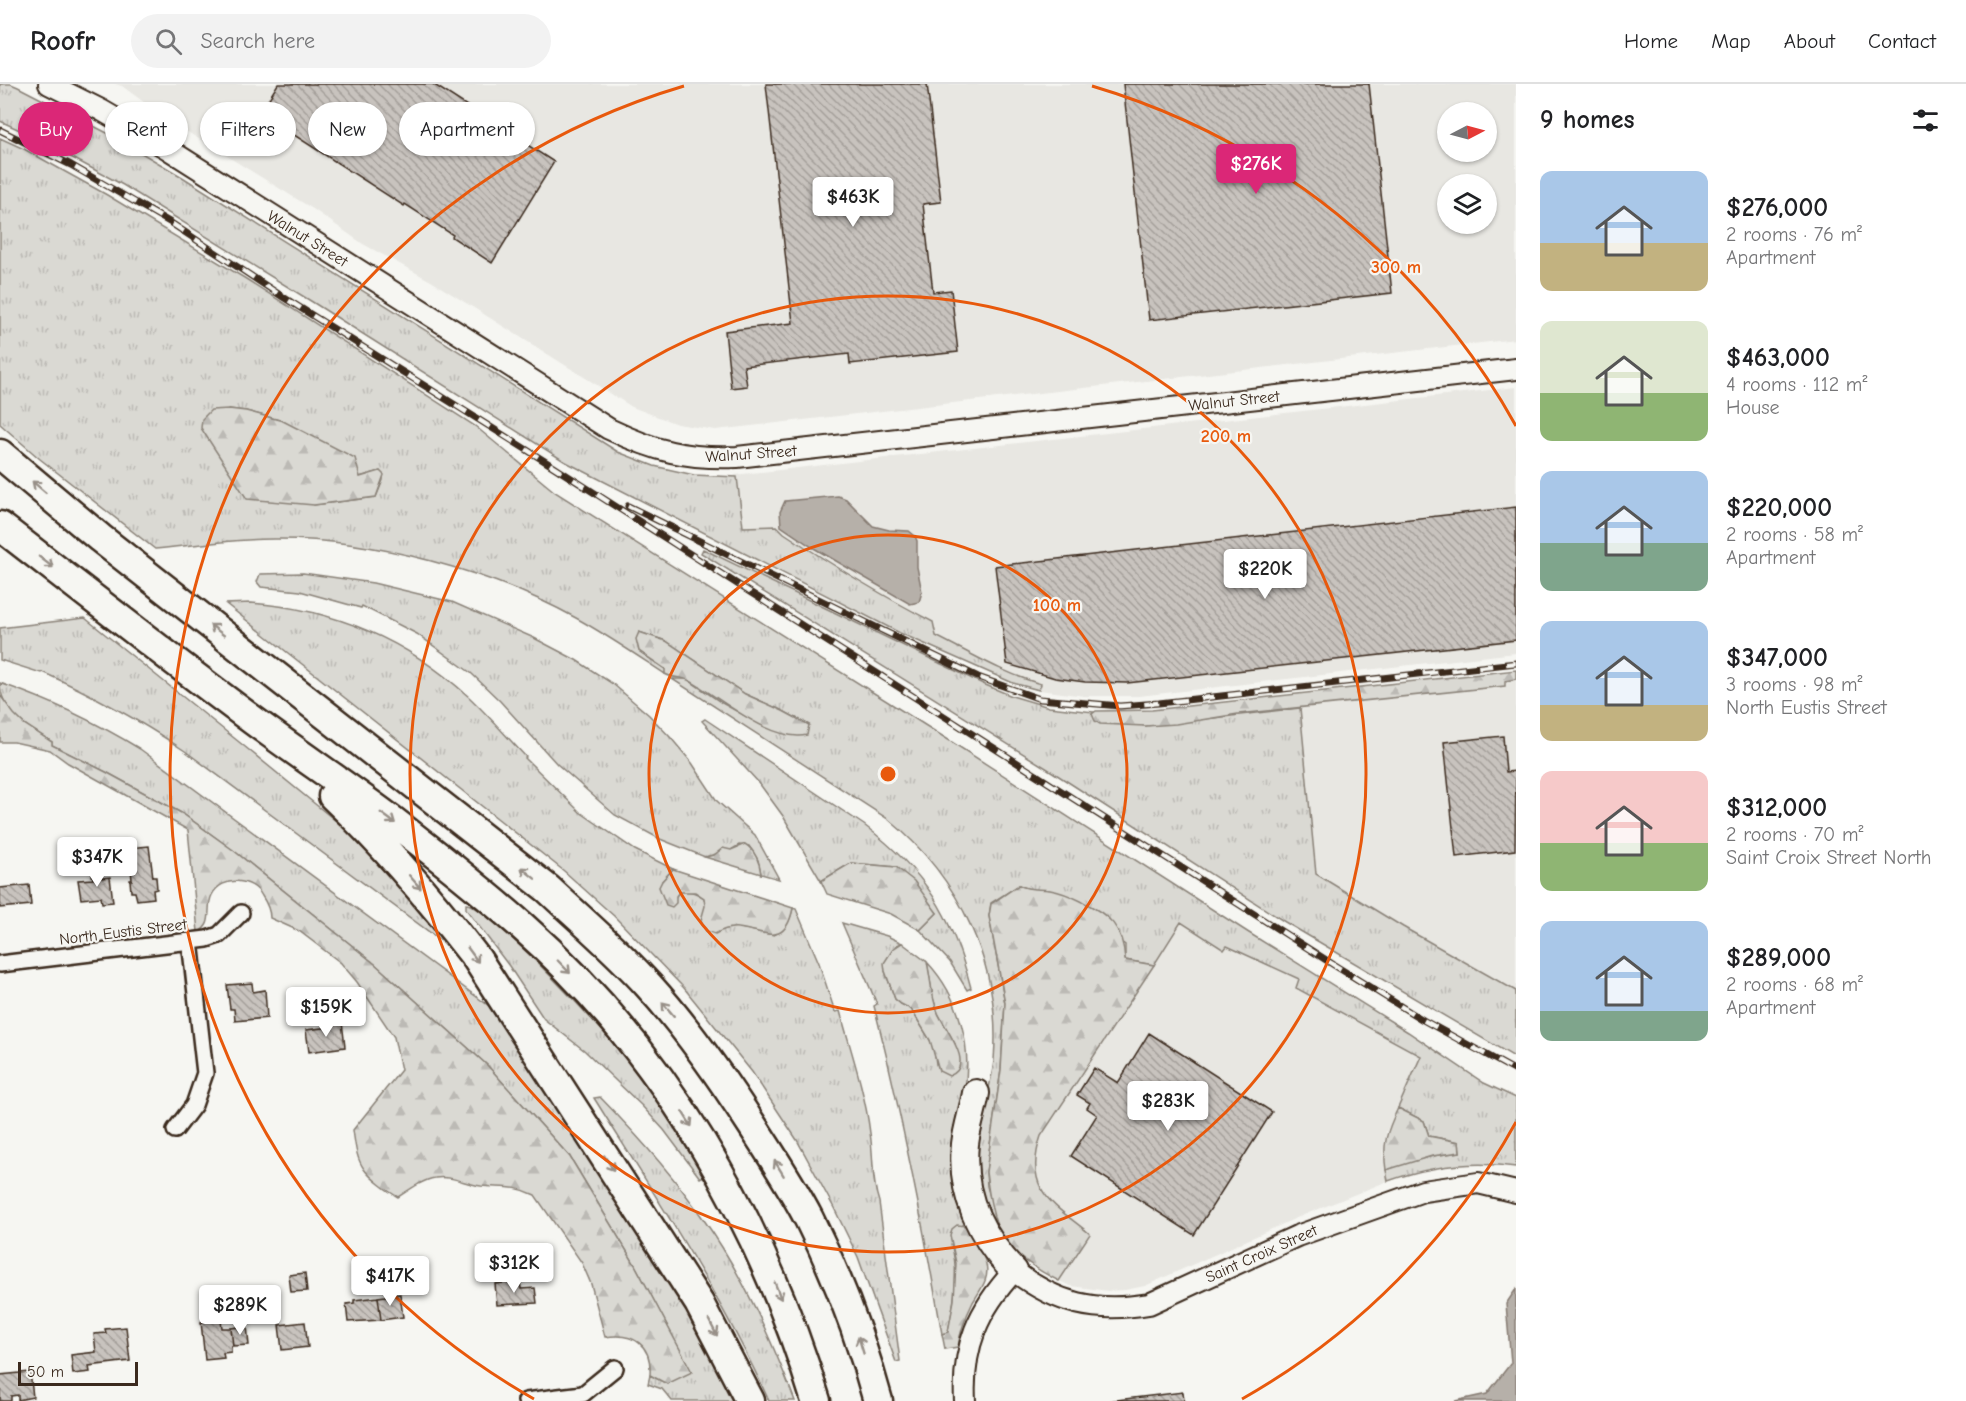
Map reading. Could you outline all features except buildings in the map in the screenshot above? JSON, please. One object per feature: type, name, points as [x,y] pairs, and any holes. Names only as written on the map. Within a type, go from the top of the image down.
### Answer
[{"type":"highway","points":[[0,454],[100,538],[548,889],[605,941],[649,986],[696,1042],[738,1103],[808,1217],[856,1327],[878,1401]]},
{"type":"highway","points":[[0,526],[255,722],[394,822],[522,926],[608,1014],[671,1095],[720,1172],[753,1234],[774,1282],[800,1348],[816,1401]]},
{"type":"highway","points":[[255,722],[353,814],[438,909],[477,959],[699,1303],[750,1401]]},
{"type":"highway","points":[[976,1093],[965,1143],[964,1168],[968,1192],[974,1214],[985,1235],[997,1254],[1014,1271]]},
{"type":"street","name":"Walnut Street","points":[[49,84],[101,110],[176,154],[609,429],[638,443],[672,454],[708,458],[737,457],[1516,369]]},
{"type":"street","name":"North Eustis Street","points":[[0,964],[190,941],[219,935],[241,913]]},
{"type":"street","points":[[175,1130],[194,1105],[205,1073],[190,941]]},
{"type":"street","name":"Saint Croix Street","points":[[1014,1271],[1032,1285],[1055,1297],[1077,1304],[1102,1308],[1126,1308],[1157,1300],[1297,1236],[1423,1191],[1478,1183],[1516,1192]]},
{"type":"street","points":[[965,1401],[964,1378],[967,1354],[974,1330],[991,1298],[1014,1271]]},
{"type":"street","points":[[526,1401],[583,1394],[615,1368]]},
{"type":"shaded area","points":[[115,84],[1516,84],[1516,339],[715,430],[677,424],[632,407],[431,281],[363,244],[313,209],[227,156],[296,156],[296,102],[200,102],[200,140],[188,132],[188,102],[144,102],[122,86]]},
{"type":"shaded area","points":[[1516,387],[1516,653],[1139,696],[1085,696],[1039,690],[1041,684],[995,667],[936,635],[933,621],[890,600],[833,566],[777,526],[743,527],[737,477],[734,475]]},
{"type":"shaded area","points":[[838,496],[846,499],[873,526],[909,531],[915,536],[917,567],[922,592],[919,602],[910,604],[812,547],[781,526],[780,512],[785,501]]},
{"type":"shaded area","points":[[1516,679],[1516,991],[1403,927],[1316,874],[1300,708],[1505,686],[1505,681]]},
{"type":"shaded area","points":[[1181,922],[1224,950],[1227,945],[1300,980],[1296,988],[1421,1056],[1386,1133],[1383,1155],[1388,1181],[1294,1219],[1145,1286],[1108,1291],[1071,1286],[1059,1281],[1089,1234],[1046,1197],[1037,1181],[1034,1156],[1041,1136]]},
{"type":"shaded area","points":[[1516,1289],[1516,1401],[1455,1401],[1487,1394],[1511,1363],[1506,1304]]},
{"type":"green space","points":[[0,84],[11,84],[47,102],[18,102],[18,129],[0,121]]},
{"type":"green space","points":[[93,126],[105,132],[105,156],[147,156],[618,452],[654,466],[694,475],[737,477],[743,527],[777,526],[784,533],[839,568],[933,622],[936,636],[1000,669],[1041,684],[1039,690],[1013,683],[900,633],[564,461],[123,185],[69,156],[93,156]]},
{"type":"green space","points":[[0,138],[18,146],[18,156],[37,156],[107,195],[246,279],[475,426],[555,492],[1408,1032],[1484,1083],[1516,1098],[1516,1167],[1467,1164],[1435,1168],[1388,1181],[1386,1170],[1422,1158],[1460,1152],[1459,1142],[1429,1136],[1424,1121],[1398,1108],[1421,1056],[1296,988],[1299,979],[1227,946],[1224,950],[1181,922],[1154,965],[1125,960],[1125,945],[1049,890],[1033,891],[1019,885],[991,903],[989,916],[1005,1003],[1001,1070],[986,1172],[987,1186],[1000,1233],[980,1189],[976,1165],[977,1141],[994,1060],[995,1025],[991,991],[983,958],[971,926],[955,896],[914,842],[888,819],[672,679],[687,679],[722,703],[767,728],[809,725],[745,694],[666,641],[639,632],[639,651],[666,670],[665,674],[599,631],[543,601],[469,572],[430,560],[350,544],[311,540],[244,540],[155,549],[40,459],[0,424]],"holes":[[[229,409],[283,421],[359,477],[380,471],[383,480],[376,497],[314,505]]]},
{"type":"green space","points":[[229,409],[283,421],[355,458],[360,477],[380,471],[384,475],[376,497],[314,505],[247,499],[201,428],[202,419],[211,410]]},
{"type":"green space","points":[[703,549],[983,684],[1049,707],[1094,712],[1092,714],[1145,726],[1300,708],[1316,874],[1403,927],[1516,991],[1516,1058],[1285,922],[1051,771],[701,553]]},
{"type":"green space","points":[[303,573],[373,583],[452,602],[534,638],[576,660],[613,684],[649,715],[671,738],[692,763],[717,801],[755,835],[779,879],[761,874],[758,860],[749,846],[739,845],[731,850],[705,857],[660,839],[615,815],[557,764],[500,701],[471,673],[417,634],[362,606],[361,608],[300,591],[261,587],[257,582],[260,574]]},
{"type":"green space","points":[[251,603],[282,606],[341,620],[395,644],[421,659],[469,697],[525,758],[580,812],[635,850],[673,869],[662,881],[676,896],[679,892],[689,891],[704,898],[706,906],[725,928],[736,927],[774,935],[789,921],[793,908],[796,909],[819,963],[835,1012],[840,1011],[865,1102],[900,1361],[896,1362],[858,1257],[797,1140],[752,1072],[684,988],[614,916],[564,871],[226,604]]},
{"type":"green space","points":[[85,618],[342,826],[385,869],[388,875],[395,879],[449,941],[447,945],[168,740],[133,718],[61,680],[0,660],[0,628]]},
{"type":"green space","points":[[639,632],[666,641],[745,694],[809,725],[807,735],[793,736],[762,726],[690,681],[665,674],[665,669],[639,651],[636,639]]},
{"type":"green space","points":[[1516,670],[1516,679],[1505,681],[1505,686],[1238,714],[1176,724],[1145,726],[1100,724],[1095,721],[1092,714],[1096,711],[1152,710]]},
{"type":"green space","points":[[0,683],[72,712],[140,749],[504,1017],[706,1340],[737,1401],[672,1401],[662,1389],[648,1384],[650,1375],[667,1384],[691,1371],[634,1263],[570,1157],[487,1065],[375,964],[233,850],[183,814],[52,745],[52,742],[25,725],[10,711],[1,693]]},
{"type":"green space","points":[[0,695],[24,724],[52,742],[52,745],[183,814],[233,850],[375,964],[487,1065],[570,1157],[634,1263],[692,1372],[667,1384],[650,1375],[648,1356],[639,1343],[625,1337],[605,1337],[591,1284],[582,1263],[535,1195],[515,1188],[481,1186],[441,1177],[425,1181],[398,1197],[371,1176],[359,1160],[353,1130],[401,1070],[394,1037],[357,982],[341,963],[299,931],[270,918],[268,906],[258,890],[245,882],[230,882],[217,889],[210,900],[208,921],[198,932],[188,830],[68,763],[50,750],[14,742],[0,742]]},
{"type":"green space","points":[[705,719],[864,825],[904,860],[920,878],[945,916],[955,938],[971,988],[967,990],[950,962],[920,930],[937,913],[896,867],[851,863],[821,881],[783,816],[759,783],[702,721]]},
{"type":"green space","points":[[745,844],[756,857],[761,874],[705,857],[714,855],[723,848],[731,850]]},
{"type":"green space","points":[[851,863],[896,867],[914,881],[937,913],[920,930],[891,914],[827,894],[821,881]]},
{"type":"green space","points":[[673,869],[793,908],[789,920],[785,928],[773,934],[735,928],[715,934],[706,931],[701,920],[705,906],[704,898],[695,892],[679,892],[676,896],[676,903],[672,907],[666,905],[659,887]]},
{"type":"green space","points":[[1019,885],[1046,889],[1074,897],[1100,911],[1118,931],[1125,960],[1154,965],[1041,1136],[1036,1154],[1036,1170],[1044,1194],[1090,1234],[1059,1281],[1026,1261],[1005,1241],[995,1219],[986,1172],[1001,1070],[1005,1003],[989,916],[991,904]]},
{"type":"green space","points":[[466,904],[478,910],[523,949],[621,1051],[652,1092],[706,1175],[700,1178],[664,1130],[642,1106],[585,1051],[544,1019],[509,966],[466,909]]},
{"type":"green space","points":[[842,923],[887,936],[902,943],[897,945],[885,971],[895,999],[911,1009],[930,1040],[936,1064],[955,1044],[938,1013],[927,962],[948,991],[961,1024],[967,1059],[956,1195],[966,1226],[963,1225],[951,1244],[955,1266],[955,1288],[948,1332],[942,1334],[894,1087],[874,1006],[877,1004]]},
{"type":"green space","points":[[902,943],[927,962],[936,1007],[959,1056],[960,1064],[957,1071],[949,1076],[939,1071],[930,1040],[911,1009],[895,999],[885,971],[884,963],[893,949]]},
{"type":"green space","points":[[600,1097],[668,1172],[718,1241],[744,1285],[795,1401],[769,1401],[709,1285],[594,1098]]},
{"type":"green space","points":[[1398,1108],[1424,1121],[1429,1136],[1459,1142],[1460,1152],[1432,1156],[1386,1170],[1386,1138]]},
{"type":"green space","points":[[957,1225],[966,1226],[980,1249],[985,1259],[987,1275],[966,1318],[958,1347],[945,1349],[942,1334],[948,1332],[954,1300],[956,1263],[950,1235],[952,1229]]},
{"type":"railway","points":[[0,130],[71,165],[171,223],[283,297],[543,460],[1334,965],[1423,1020],[1516,1071]]},
{"type":"railway","points":[[628,506],[978,677],[1040,699],[1120,706],[1516,663]]}]
